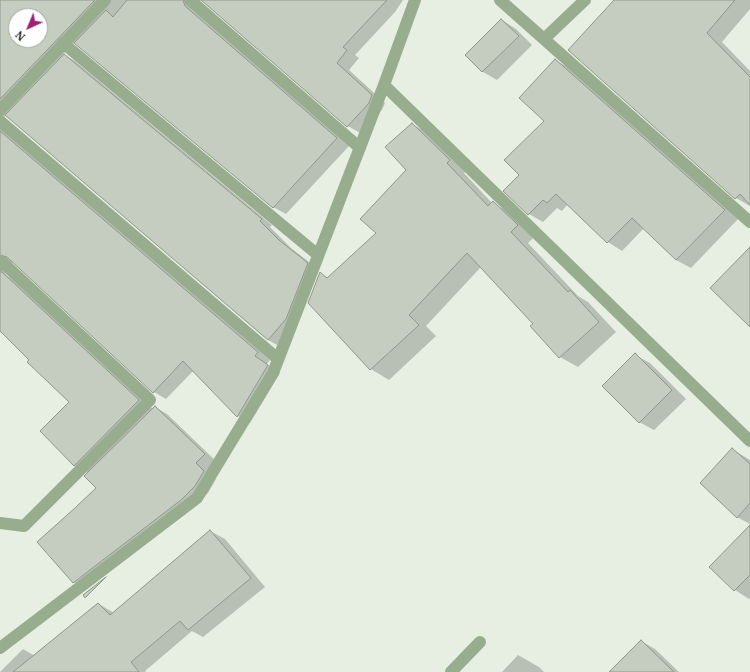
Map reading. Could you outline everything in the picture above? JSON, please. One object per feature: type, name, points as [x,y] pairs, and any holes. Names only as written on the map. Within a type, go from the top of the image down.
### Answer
[{"type":"street","points":[[0,110],[105,0]]},
{"type":"street","points":[[190,0],[360,148]]},
{"type":"street","points":[[0,648],[196,498],[272,372],[278,359],[360,148],[415,0]]},
{"type":"street","points":[[500,0],[750,222]]},
{"type":"street","points":[[544,39],[585,0]]},
{"type":"street","points":[[63,43],[318,255]]},
{"type":"street","points":[[384,85],[750,441]]},
{"type":"street","points":[[0,121],[278,359]]},
{"type":"street","points":[[0,265],[2,262],[150,400],[24,526],[0,523]]},
{"type":"street","points":[[451,672],[480,642]]},
{"type":"building","points":[[0,0],[95,0],[0,99]]},
{"type":"building","points":[[127,0],[183,0],[185,6],[337,138],[273,208],[74,43],[106,10],[113,17]]},
{"type":"building","points":[[201,0],[387,0],[343,47],[347,50],[337,63],[372,95],[369,103],[347,127]]},
{"type":"building","points":[[614,0],[735,0],[707,33],[750,77],[750,205],[740,194],[735,199],[568,50]]},
{"type":"building","points":[[501,19],[519,36],[482,72],[465,55]]},
{"type":"building","points":[[64,54],[262,219],[260,221],[280,241],[308,263],[286,319],[268,340],[5,115]]},
{"type":"building","points":[[555,59],[725,210],[676,260],[632,218],[607,243],[556,194],[547,203],[543,200],[528,215],[503,191],[519,175],[504,160],[544,121],[519,98]]},
{"type":"building","points":[[412,123],[450,160],[447,163],[488,206],[493,201],[518,225],[511,232],[568,292],[570,290],[599,322],[559,358],[530,326],[533,324],[467,253],[409,315],[419,325],[370,370],[308,303],[320,272],[327,278],[376,233],[360,219],[406,170],[385,147]]},
{"type":"building","points":[[0,131],[258,352],[255,356],[268,365],[237,417],[183,361],[153,393],[7,257],[0,255]]},
{"type":"building","points":[[750,247],[750,327],[710,288]]},
{"type":"building","points":[[0,272],[2,272],[139,400],[74,466],[40,431],[69,402],[27,362],[29,360],[0,331]]},
{"type":"building","points":[[635,353],[672,390],[639,423],[602,386]]},
{"type":"building","points":[[155,406],[205,454],[196,463],[204,471],[195,486],[181,500],[73,583],[37,542],[96,488],[84,476]]},
{"type":"building","points":[[732,448],[750,464],[750,503],[737,518],[700,483]]},
{"type":"building","points":[[750,525],[750,575],[734,591],[709,567]]},
{"type":"building","points":[[210,530],[251,578],[188,630],[180,621],[131,662],[139,672],[13,672],[98,603],[110,615]]},
{"type":"building","points":[[106,577],[85,598],[83,595]]},
{"type":"building","points":[[641,640],[674,672],[609,672]]}]
